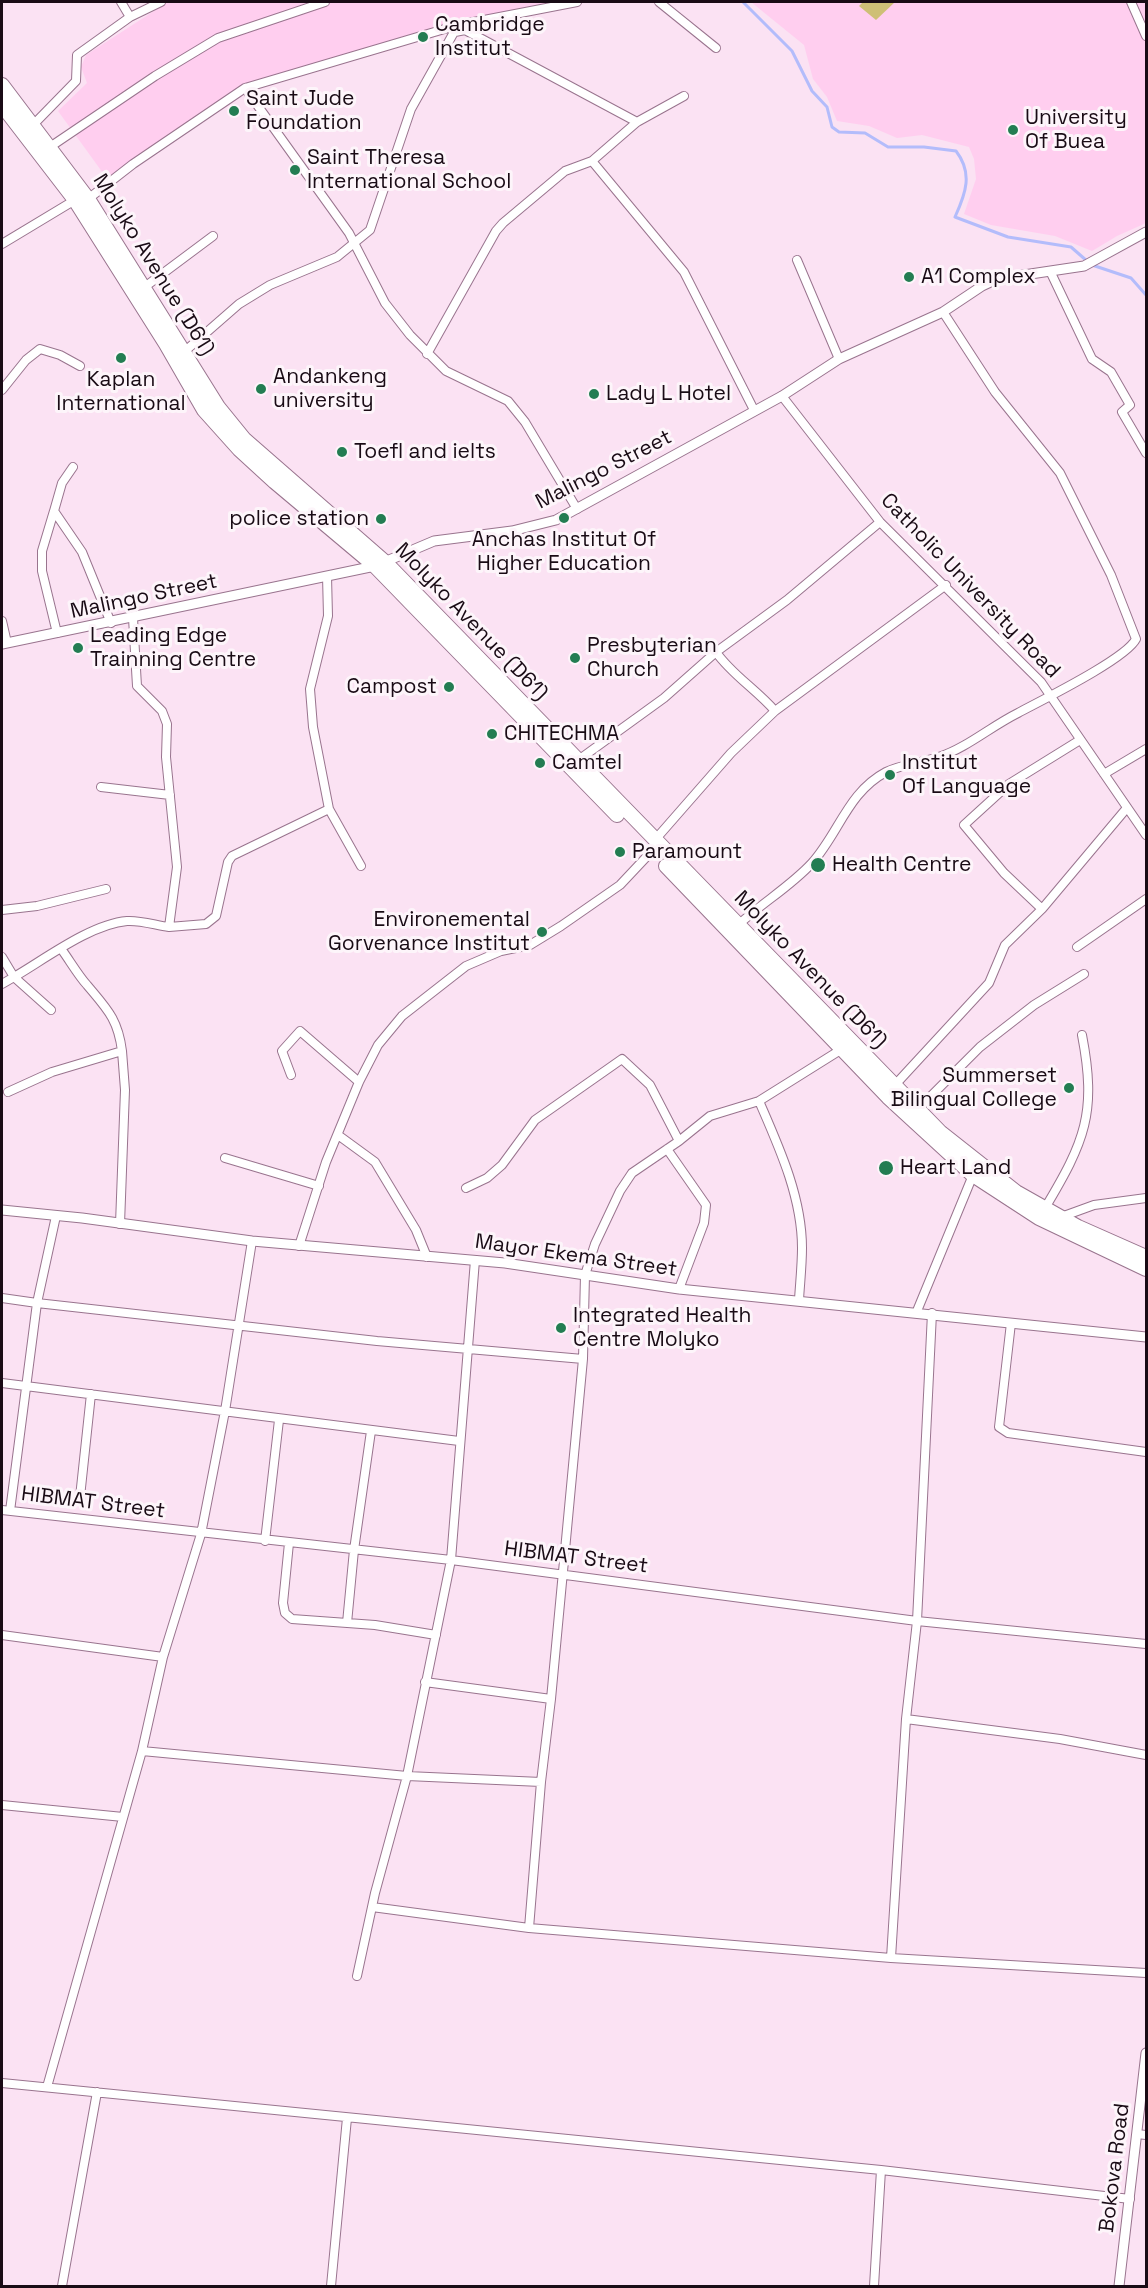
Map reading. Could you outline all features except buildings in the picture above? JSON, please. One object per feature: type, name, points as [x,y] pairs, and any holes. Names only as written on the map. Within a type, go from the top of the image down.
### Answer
[{"type":"highway","name":"Molyko Avenue (D61)","points":[[2,85],[34,124],[45,150]]},
{"type":"highway","name":"Molyko Avenue (D61)","points":[[2,105],[45,150],[82,199],[218,407],[250,446],[381,564],[577,761],[653,846]]},
{"type":"highway","name":"Molyko Avenue (D61)","points":[[82,199],[204,410],[239,449],[275,482],[381,564],[478,675],[917,1110],[978,1164],[1016,1192],[1060,1217],[1146,1257]]},
{"type":"highway","name":"Molyko Avenue (D61)","points":[[734,929],[842,1049],[909,1118],[973,1175],[1039,1218],[1146,1269]]},
{"type":"street","points":[[121,2],[130,17]]},
{"type":"street","points":[[34,124],[76,81],[77,55],[130,17],[160,2]]},
{"type":"street","points":[[45,150],[218,38],[325,2]]},
{"type":"street","points":[[2,244],[82,199],[245,88],[456,29],[577,2]]},
{"type":"street","points":[[659,2],[716,48]]},
{"type":"street","points":[[1131,2],[1146,36]]},
{"type":"street","points":[[456,29],[465,30],[637,122]]},
{"type":"street","points":[[184,352],[223,316],[262,290],[337,257],[370,230],[411,109],[456,29]]},
{"type":"street","points":[[245,88],[349,233],[385,303],[428,354],[446,371],[508,401],[525,422],[577,509]]},
{"type":"street","points":[[428,354],[496,231],[530,198],[565,171],[592,161],[637,122],[684,96]]},
{"type":"street","points":[[592,161],[684,272],[754,410]]},
{"type":"street","name":"Malingo Street","points":[[4,643],[111,623],[381,564],[434,541],[523,529],[556,520],[782,396],[839,359],[943,312],[997,279],[1051,273],[1089,264],[1146,232]]},
{"type":"street","points":[[142,289],[213,236]]},
{"type":"street","points":[[797,260],[839,359]]},
{"type":"street","points":[[1051,273],[1092,358],[1111,372],[1130,405],[1122,412],[1146,453]]},
{"type":"street","points":[[734,929],[813,862],[849,806],[874,780],[887,772],[938,758],[966,745],[1016,714],[1052,697],[1134,643],[1136,633],[1111,575],[1060,473],[995,392],[943,312]]},
{"type":"street","points":[[2,390],[26,360],[40,349],[60,355],[80,366]]},
{"type":"street","name":"Catholic University Road","points":[[782,396],[880,522],[1012,651],[1052,697],[1126,809],[1146,835]]},
{"type":"street","points":[[57,633],[42,571],[42,551],[62,483],[73,467]]},
{"type":"street","points":[[54,511],[85,558],[111,623]]},
{"type":"street","points":[[577,761],[664,698],[716,652],[787,600],[880,522]]},
{"type":"street","points":[[327,576],[328,616],[310,689],[313,727],[328,809],[361,866]]},
{"type":"street","points":[[299,1245],[359,1082],[385,1035],[402,1016],[466,966],[501,951],[530,945],[620,885],[731,753],[775,711],[946,585]]},
{"type":"street","points":[[133,618],[137,686],[166,717],[177,867],[169,927]]},
{"type":"street","points":[[2,621],[4,643]]},
{"type":"street","points":[[716,652],[727,666],[758,691],[775,711]]},
{"type":"street","points":[[1042,909],[1004,873],[964,825],[1009,784],[1080,740]]},
{"type":"street","points":[[1104,774],[1146,749]]},
{"type":"street","points":[[101,787],[170,795]]},
{"type":"street","points":[[2,984],[94,931],[116,923],[134,921],[169,927],[206,924],[216,916],[228,862],[232,856],[328,809]]},
{"type":"street","points":[[894,1086],[989,983],[1005,945],[1042,909],[1126,809]]},
{"type":"street","points":[[2,910],[38,906],[105,889]]},
{"type":"street","points":[[1077,947],[1146,899]]},
{"type":"street","points":[[62,950],[86,984],[108,1007],[120,1032],[125,1099],[120,1224]]},
{"type":"street","points":[[2,957],[14,977],[51,1010]]},
{"type":"street","points":[[917,1110],[972,1054],[1034,1005],[1084,974]]},
{"type":"street","points":[[291,1075],[282,1051],[300,1031],[359,1082]]},
{"type":"street","points":[[1045,1208],[1074,1157],[1086,1120],[1090,1099],[1082,1035]]},
{"type":"street","points":[[529,1928],[541,1782],[583,1359],[585,1275],[595,1244],[620,1191],[632,1173],[679,1141],[710,1116],[759,1101],[842,1049]]},
{"type":"street","points":[[9,1092],[52,1072],[122,1051]]},
{"type":"street","points":[[466,1188],[487,1178],[502,1165],[535,1120],[622,1059],[650,1085],[679,1141]]},
{"type":"street","points":[[759,1101],[783,1158],[797,1214],[802,1246],[799,1300]]},
{"type":"street","points":[[338,1135],[375,1162],[416,1230],[427,1257]]},
{"type":"street","points":[[667,1149],[706,1205],[704,1223],[679,1289]]},
{"type":"street","points":[[225,1158],[319,1186]]},
{"type":"street","points":[[917,1311],[973,1175]]},
{"type":"street","points":[[1060,1217],[1094,1205],[1146,1198]]},
{"type":"street","name":"Mayor Ekema Street","points":[[2,1210],[252,1241],[475,1260],[679,1289],[917,1311],[1146,1337]]},
{"type":"street","points":[[6,1510],[37,1303],[56,1216]]},
{"type":"street","points":[[47,2087],[142,1751],[163,1657],[201,1534],[225,1411],[252,1241]]},
{"type":"street","points":[[357,1976],[372,1907],[407,1776],[451,1560],[475,1260]]},
{"type":"street","points":[[2,1298],[237,1326],[466,1350],[583,1359]]},
{"type":"street","points":[[891,1958],[906,1719],[917,1621],[932,1313]]},
{"type":"street","points":[[1011,1323],[998,1417],[999,1427],[1008,1433],[1146,1452]]},
{"type":"street","points":[[2,1383],[279,1420],[459,1441]]},
{"type":"street","points":[[80,1497],[92,1394]]},
{"type":"street","points":[[265,1541],[279,1420]]},
{"type":"street","points":[[347,1623],[354,1550],[371,1431]]},
{"type":"street","name":"HIBMAT Street","points":[[6,1510],[63,1515],[201,1534],[451,1560],[917,1621],[1146,1644]]},
{"type":"street","points":[[289,1543],[283,1604],[285,1613],[292,1619],[347,1623],[436,1635]]},
{"type":"street","points":[[2,1635],[163,1657]]},
{"type":"street","points":[[425,1682],[551,1699]]},
{"type":"street","points":[[906,1719],[1060,1739],[1146,1755]]},
{"type":"street","points":[[142,1751],[407,1776],[541,1782]]},
{"type":"street","points":[[2,1805],[123,1817]]},
{"type":"street","points":[[372,1907],[529,1928],[891,1958],[1146,1973]]},
{"type":"street","name":"Bokova Road","points":[[1119,2286],[1130,2199],[1142,2134],[1146,2053]]},
{"type":"street","points":[[2,2083],[881,2170],[1130,2199]]},
{"type":"street","points":[[62,2286],[97,2092]]},
{"type":"street","points":[[331,2286],[347,2118]]},
{"type":"street","points":[[874,2286],[881,2170]]},
{"type":"shaded area","points":[[168,2],[568,2],[470,19],[236,89],[108,180],[58,111],[87,83],[81,67],[86,55]]},
{"type":"shaded area","name":"University Of Buea","points":[[751,2],[1146,2],[1146,223],[1117,236],[1092,251],[1055,236],[991,225],[964,214],[976,179],[974,159],[969,147],[922,135],[897,138],[869,126],[837,121],[827,97],[813,79],[804,45]]},
{"type":"shaded area","points":[[863,2],[895,2],[876,20],[859,6]]},
{"type":"waterway","points":[[743,2],[792,51],[812,91],[827,107],[832,127],[839,132],[865,133],[888,147],[924,147],[956,151],[965,167],[966,183],[955,217],[1008,237],[1071,247],[1087,261]]},
{"type":"waterway","points":[[1092,265],[1131,278],[1146,295]]},
{"type":"place","name":"Cambridge Institut","points":[[423,37]]},
{"type":"place","name":"Saint Jude Foundation","points":[[234,111]]},
{"type":"place","name":"University Of Buea","points":[[1013,130]]},
{"type":"place","name":"Saint Theresa International School","points":[[295,170]]},
{"type":"place","name":"A1 Complex","points":[[909,277]]},
{"type":"place","name":"Kaplan International","points":[[121,358]]},
{"type":"place","name":"Andankeng university","points":[[261,389]]},
{"type":"place","name":"Lady L Hotel","points":[[594,394]]},
{"type":"place","name":"Toefl and ielts","points":[[342,452]]},
{"type":"place","name":"Anchas Institut Of Higher Education","points":[[564,518]]},
{"type":"place","name":"police station","points":[[381,519]]},
{"type":"place","name":"Leading Edge Trainning Centre","points":[[78,648]]},
{"type":"place","name":"Presbyterian Church","points":[[575,658]]},
{"type":"place","name":"Campost","points":[[449,687]]},
{"type":"place","name":"CHITECHMA","points":[[492,734]]},
{"type":"place","name":"Camtel","points":[[540,763]]},
{"type":"place","name":"Institut Of Language","points":[[890,775]]},
{"type":"place","name":"Paramount","points":[[620,852]]},
{"type":"place","name":"Health Centre","points":[[818,865]]},
{"type":"place","name":"Environemental Gorvenance Institut","points":[[542,932]]},
{"type":"place","name":"Summerset Bilingual College","points":[[1069,1088]]},
{"type":"place","name":"Heart Land","points":[[886,1168]]},
{"type":"place","name":"Integrated Health Centre Molyko","points":[[561,1328]]}]
